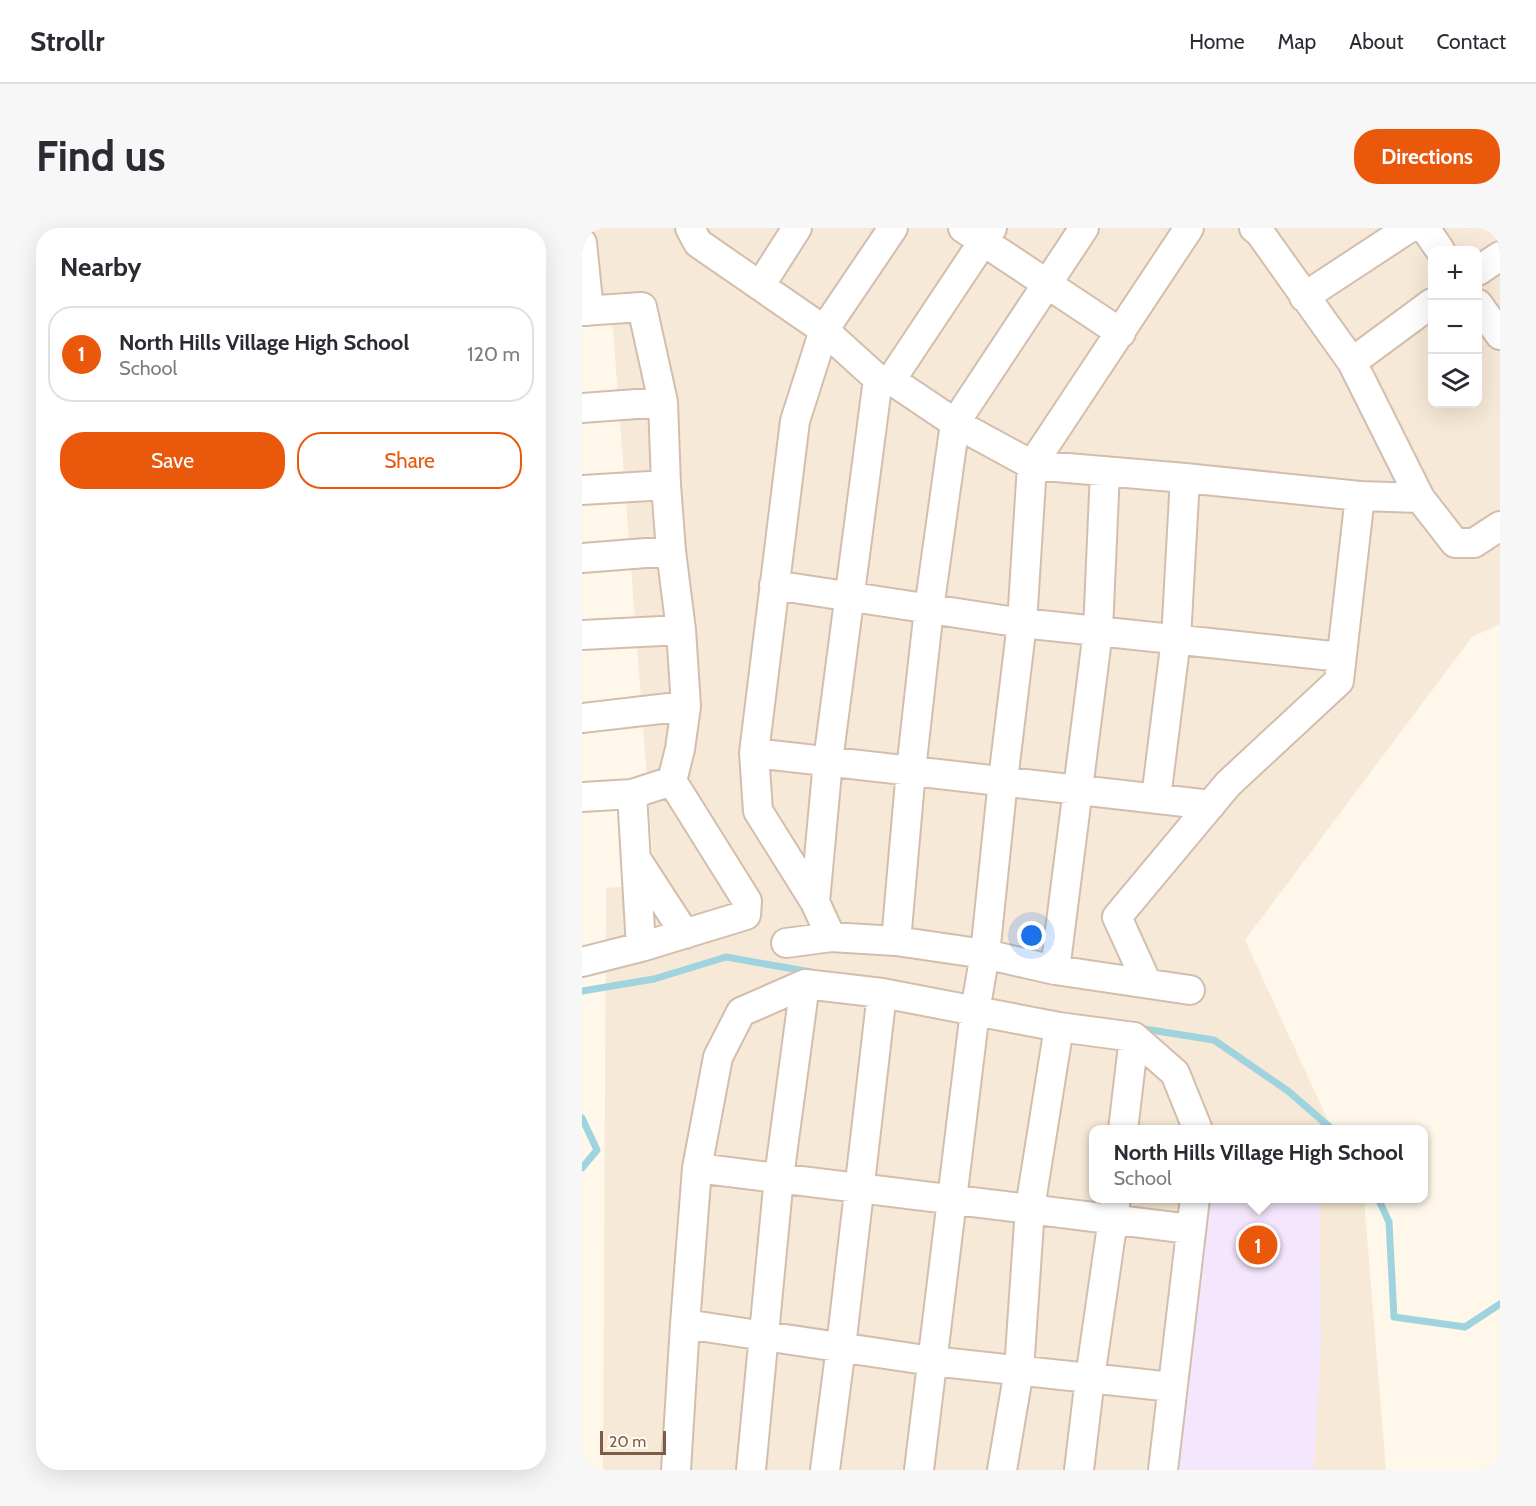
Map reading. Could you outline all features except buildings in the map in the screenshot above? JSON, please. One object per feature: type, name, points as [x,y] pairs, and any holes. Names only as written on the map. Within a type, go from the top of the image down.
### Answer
[{"type":"street","points":[[690,228],[699,243],[824,330],[885,380],[955,423],[1032,465],[1360,496],[1420,498]]},
{"type":"street","points":[[760,286],[797,228]]},
{"type":"street","points":[[831,937],[815,902],[758,811],[754,753],[795,421],[824,330],[893,228]]},
{"type":"street","points":[[896,941],[911,770],[929,609],[955,423],[1084,228]]},
{"type":"street","points":[[919,1470],[976,1006],[984,958],[1022,622],[1032,465],[1189,228]]},
{"type":"street","points":[[1304,297],[1408,228]]},
{"type":"street","points":[[1425,228],[1437,246]]},
{"type":"street","points":[[1260,230],[1304,297],[1352,362],[1420,498],[1455,543],[1474,543],[1500,526]]},
{"type":"street","points":[[815,902],[828,761],[849,596],[885,380],[979,232],[1047,285],[1121,333]]},
{"type":"street","points":[[582,243],[586,311],[642,307],[663,402],[666,485],[671,551],[681,630],[686,706],[680,749],[672,781],[747,901],[746,915],[582,962]]},
{"type":"street","points":[[1482,268],[1500,256]]},
{"type":"street","points":[[1352,362],[1428,306]]},
{"type":"street","points":[[1482,310],[1500,335]]},
{"type":"street","points":[[582,408],[663,402]]},
{"type":"street","points":[[1055,970],[1098,631],[1105,471]]},
{"type":"street","points":[[1156,798],[1176,639],[1185,478]]},
{"type":"street","points":[[582,490],[666,485]]},
{"type":"street","points":[[1147,983],[1117,917],[1228,784],[1340,681],[1360,496]]},
{"type":"street","points":[[582,558],[671,551]]},
{"type":"street","points":[[774,585],[1022,622],[1341,657]]},
{"type":"street","points":[[582,635],[681,630]]},
{"type":"street","points":[[582,718],[686,706]]},
{"type":"street","points":[[754,753],[1211,805]]},
{"type":"street","points":[[582,797],[632,794],[672,781]]},
{"type":"street","points":[[632,794],[640,947]]},
{"type":"street","points":[[636,857],[685,934]]},
{"type":"street","points":[[786,943],[831,937],[896,941],[1055,970],[1190,990]]},
{"type":"street","points":[[750,1470],[779,1177],[806,984]]},
{"type":"street","points":[[676,1470],[697,1168],[718,1057],[741,1012],[806,984],[976,1006],[1059,1027],[1134,1037],[1175,1073],[1196,1125]]},
{"type":"street","points":[[825,1470],[882,993]]},
{"type":"street","points":[[1002,1470],[1019,1370],[1030,1208],[1059,1027]]},
{"type":"street","points":[[1125,1125],[1134,1037]]},
{"type":"street","points":[[697,1168],[1030,1208],[1115,1209],[1190,1229]]},
{"type":"street","points":[[1163,1470],[1194,1203]]},
{"type":"street","points":[[1079,1470],[1115,1209]]},
{"type":"street","points":[[685,1324],[932,1361],[1172,1387]]},
{"type":"shaded area","points":[[582,228],[1500,228],[1500,624],[1472,637],[1245,940],[1330,1125],[1089,1125],[1089,1203],[1364,1203],[1386,1470],[603,1470],[606,888],[655,884],[613,330],[582,261]]},
{"type":"shaded area","points":[[1202,1203],[1319,1203],[1321,1344],[1314,1470],[1174,1470]]},
{"type":"waterway","points":[[582,991],[654,979],[726,957],[811,972]]},
{"type":"waterway","points":[[1138,1028],[1214,1040],[1288,1091],[1327,1125]]},
{"type":"waterway","points":[[582,1118],[597,1150],[582,1168]]},
{"type":"waterway","points":[[1380,1203],[1389,1222],[1394,1317],[1465,1327],[1500,1304]]},
{"type":"place","name":"North Hills Village High School","points":[[1258,1245]]}]
